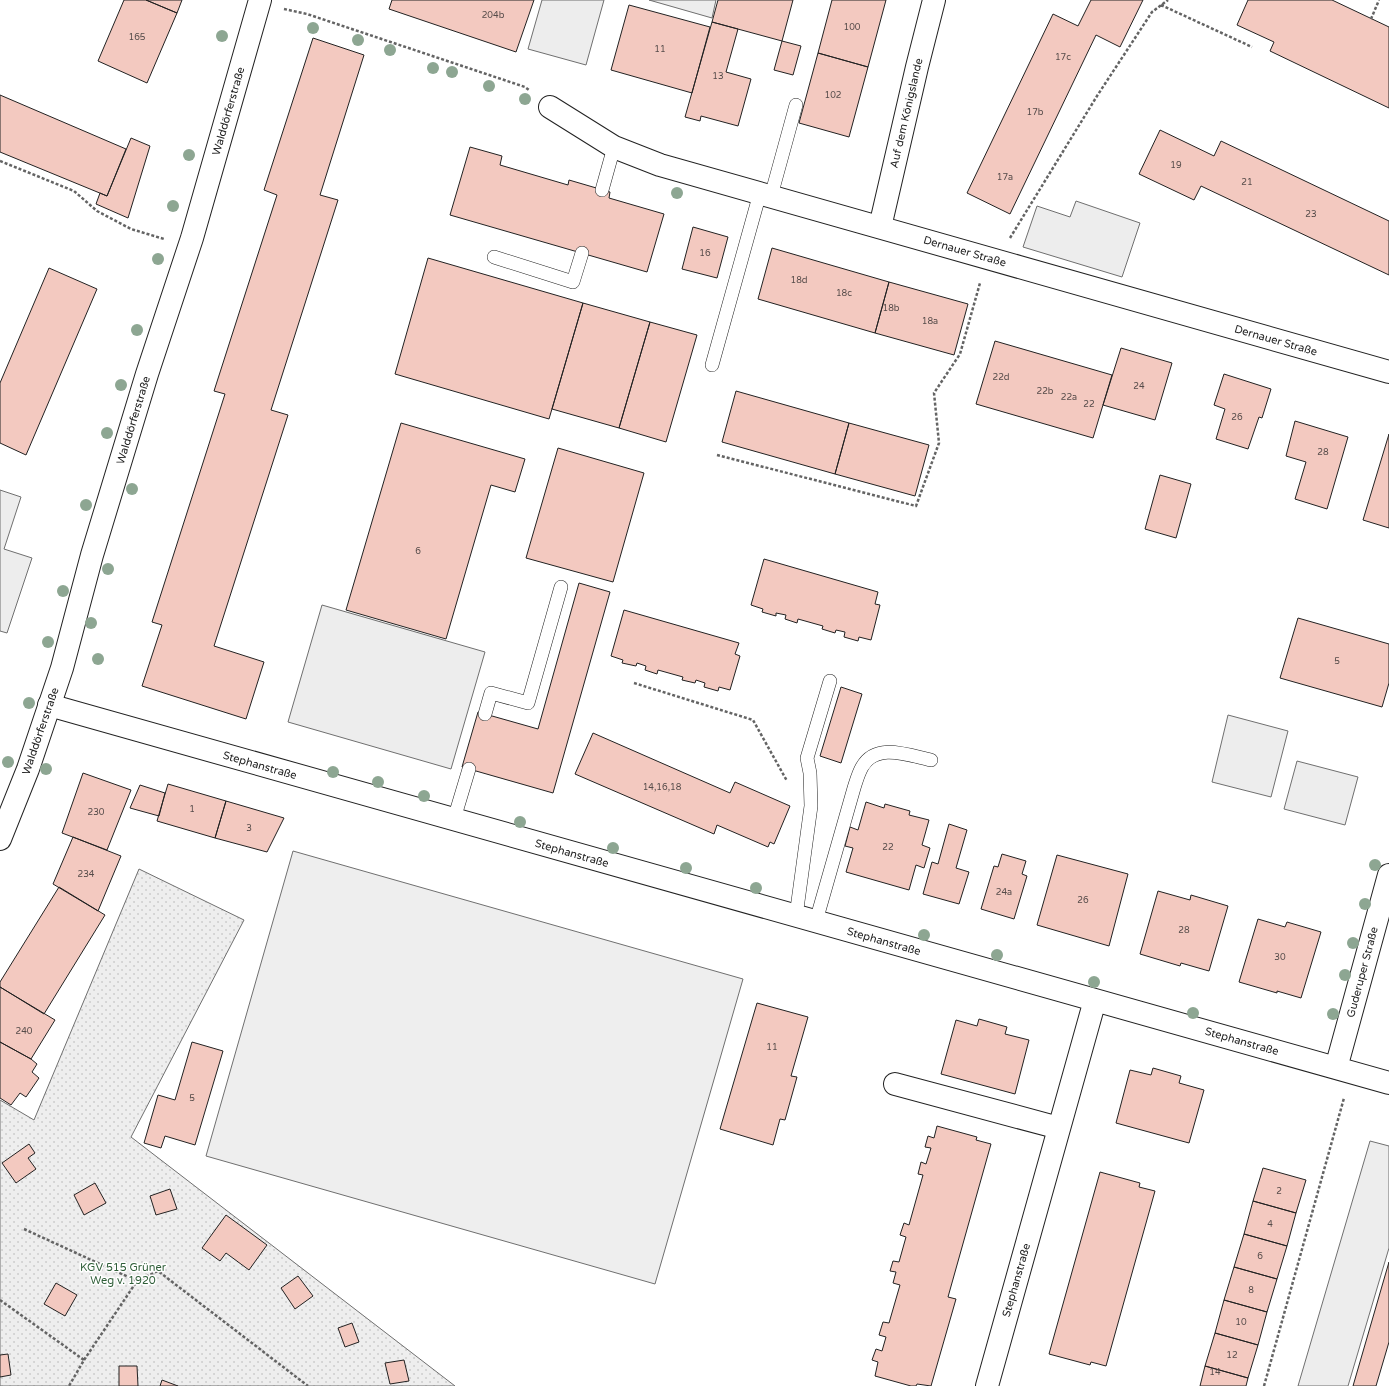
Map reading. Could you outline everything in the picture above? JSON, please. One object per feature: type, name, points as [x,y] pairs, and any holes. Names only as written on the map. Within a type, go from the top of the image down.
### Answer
[{"type":"street","name":"Auf dem Königslande","points":[[880,227],[934,0]]},
{"type":"street","name":"Walddörferstraße","points":[[0,838],[28,768],[62,668],[92,555],[147,374],[189,247],[259,2]]},
{"type":"street","name":"Dernauer Straße","points":[[550,108],[614,147],[660,165],[1389,372]]},
{"type":"street","name":"Stephanstraße","points":[[49,705],[1389,1083]]},
{"type":"street","name":"Guderuper Straße","points":[[1343,1070],[1389,875]]},
{"type":"street","name":"Stephanstraße","points":[[987,1386],[1095,1000]]},
{"type":"street","points":[[895,1084],[1059,1128]]},
{"type":"lane","points":[[712,365],[796,105]]},
{"type":"lane","points":[[602,190],[614,147]]},
{"type":"lane","points":[[494,257],[573,282],[582,253]]},
{"type":"lane","points":[[485,714],[491,693],[528,703],[561,587]]},
{"type":"lane","points":[[806,919],[811,806],[810,773],[807,758],[830,681]]},
{"type":"lane","points":[[806,919],[862,767],[873,754],[887,751],[931,760]]},
{"type":"lane","points":[[454,819],[469,769]]},
{"type":"path","points":[[717,455],[916,506],[939,443],[934,393],[960,354],[992,259],[1152,12],[1168,0]]},
{"type":"path","points":[[1371,19],[1379,0]]},
{"type":"path","points":[[259,2],[307,14],[526,87],[550,108]]},
{"type":"path","points":[[1161,5],[1252,47]]},
{"type":"path","points":[[0,161],[74,191],[97,211],[131,229],[189,247]]},
{"type":"path","points":[[634,683],[753,720],[789,784]]},
{"type":"path","points":[[1264,1386],[1343,1070]]},
{"type":"path","points":[[24,1229],[138,1281]]},
{"type":"path","points":[[69,1386],[84,1360],[138,1281],[158,1271],[308,1386]]},
{"type":"path","points":[[0,1300],[84,1360]]},
{"type":"green space","points":[[293,851],[743,979],[655,1284],[206,1156]]},
{"type":"green space","name":"KGV 515 Grüner Weg v. 1920","points":[[139,869],[244,920],[131,1137],[455,1386],[0,1386],[0,1100],[34,1120]]},
{"type":"shaded area","points":[[542,0],[604,0],[586,65],[528,49]]},
{"type":"shaded area","points":[[649,0],[716,0],[712,18]]},
{"type":"shaded area","points":[[1076,201],[1140,223],[1122,277],[1023,247],[1037,206],[1070,217]]},
{"type":"shaded area","points":[[0,490],[21,497],[4,549],[32,558],[7,633],[0,631]]},
{"type":"shaded area","points":[[322,605],[485,652],[451,769],[288,722]]},
{"type":"shaded area","points":[[1228,715],[1288,731],[1271,797],[1212,782]]},
{"type":"shaded area","points":[[1297,761],[1358,777],[1345,825],[1284,809]]},
{"type":"shaded area","points":[[1370,1141],[1389,1146],[1389,1248],[1348,1386],[1298,1386]]},
{"type":"building","points":[[124,0],[146,0],[177,13],[147,83],[98,61]]},
{"type":"building","points":[[146,0],[182,0],[177,13]]},
{"type":"building","points":[[392,0],[534,0],[516,52],[389,9]]},
{"type":"building","points":[[718,0],[793,0],[782,41],[712,22]]},
{"type":"building","points":[[832,0],[886,0],[868,67],[818,53]]},
{"type":"building","points":[[1091,0],[1143,0],[1120,47],[1096,35],[1010,214],[967,193],[1053,14],[1078,26]]},
{"type":"building","points":[[1248,0],[1332,0],[1389,27],[1389,108],[1270,51],[1274,42],[1237,25]]},
{"type":"building","points":[[629,5],[710,27],[692,93],[611,70]]},
{"type":"building","points":[[712,22],[738,29],[726,72],[751,79],[738,126],[701,116],[700,121],[685,117]]},
{"type":"building","points":[[313,38],[364,55],[320,195],[338,200],[271,410],[288,415],[214,646],[264,662],[246,719],[142,686],[162,625],[152,622],[225,394],[214,391],[277,195],[264,190]]},
{"type":"building","points":[[782,41],[801,46],[793,75],[774,70]]},
{"type":"building","points":[[818,53],[868,67],[849,137],[799,123]]},
{"type":"building","points":[[0,95],[126,149],[107,196],[0,152]]},
{"type":"building","points":[[1160,130],[1214,156],[1221,141],[1389,221],[1389,275],[1201,186],[1194,200],[1139,174]]},
{"type":"building","points":[[131,138],[150,146],[128,218],[96,204],[100,193],[107,196]]},
{"type":"building","points":[[470,147],[502,156],[500,165],[568,185],[569,180],[610,192],[609,198],[664,214],[647,272],[450,215]]},
{"type":"building","points":[[693,227],[728,237],[717,278],[682,269]]},
{"type":"building","points":[[772,248],[889,282],[875,333],[758,299]]},
{"type":"building","points":[[428,258],[583,303],[549,419],[395,374]]},
{"type":"building","points":[[49,268],[97,289],[26,455],[0,443],[0,383]]},
{"type":"building","points":[[889,282],[968,304],[954,355],[875,333]]},
{"type":"building","points":[[583,303],[650,322],[619,428],[552,409]]},
{"type":"building","points":[[650,322],[697,335],[666,442],[619,428]]},
{"type":"building","points":[[995,341],[1112,375],[1093,438],[976,404]]},
{"type":"building","points":[[1121,348],[1172,363],[1155,420],[1103,405]]},
{"type":"building","points":[[1224,374],[1271,389],[1262,418],[1259,417],[1248,449],[1216,439],[1225,409],[1214,405]]},
{"type":"building","points":[[736,391],[849,423],[835,474],[722,442]]},
{"type":"building","points":[[1295,421],[1348,437],[1327,509],[1295,499],[1306,462],[1286,456]]},
{"type":"building","points":[[401,423],[525,459],[515,492],[491,485],[446,639],[346,610]]},
{"type":"building","points":[[849,423],[929,445],[915,496],[835,474]]},
{"type":"building","points":[[1389,434],[1389,528],[1363,520]]},
{"type":"building","points":[[558,448],[644,473],[613,582],[526,558]]},
{"type":"building","points":[[1160,475],[1191,484],[1176,538],[1145,529]]},
{"type":"building","points":[[764,559],[878,592],[875,604],[880,605],[871,640],[859,637],[858,641],[844,637],[845,632],[836,630],[835,633],[822,629],[823,626],[798,619],[797,623],[785,619],[786,615],[776,613],[776,616],[762,612],[763,609],[751,605]]},
{"type":"building","points":[[579,583],[610,592],[553,793],[462,767],[478,712],[538,729]]},
{"type":"building","points":[[624,610],[739,643],[735,654],[740,656],[730,690],[719,687],[718,691],[704,687],[705,683],[696,680],[695,683],[682,680],[683,677],[658,670],[657,674],[645,670],[646,666],[637,663],[636,666],[622,663],[623,660],[611,656]]},
{"type":"building","points":[[1298,618],[1389,644],[1389,683],[1382,707],[1280,678]]},
{"type":"building","points":[[841,687],[862,694],[841,763],[820,756]]},
{"type":"building","points":[[593,733],[730,793],[735,782],[790,806],[774,844],[770,842],[768,847],[717,825],[714,834],[575,774]]},
{"type":"building","points":[[83,773],[131,790],[107,850],[62,833]]},
{"type":"building","points":[[168,784],[226,801],[215,838],[157,821]]},
{"type":"building","points":[[140,785],[165,793],[159,816],[130,808]]},
{"type":"building","points":[[226,801],[284,818],[267,852],[215,838]]},
{"type":"building","points":[[866,802],[884,808],[885,804],[910,811],[909,815],[929,820],[922,845],[930,848],[924,868],[916,865],[909,890],[846,872],[853,848],[845,846],[850,827],[858,830]]},
{"type":"building","points":[[949,824],[967,830],[956,868],[969,872],[959,904],[923,894],[932,862],[938,864]]},
{"type":"building","points":[[73,837],[121,856],[98,911],[53,884]]},
{"type":"building","points":[[1002,854],[1026,861],[1022,874],[1027,876],[1014,919],[981,909],[994,866],[998,867]]},
{"type":"building","points":[[1057,855],[1128,874],[1109,946],[1037,925]]},
{"type":"building","points":[[59,887],[105,915],[44,1014],[0,987],[0,982]]},
{"type":"building","points":[[1158,891],[1190,900],[1191,895],[1228,906],[1209,971],[1181,963],[1180,966],[1140,954]]},
{"type":"building","points":[[1258,919],[1285,927],[1287,922],[1321,932],[1301,998],[1239,982]]},
{"type":"building","points":[[0,987],[55,1020],[31,1059],[0,1042]]},
{"type":"building","points":[[757,1003],[808,1017],[791,1076],[797,1077],[785,1120],[780,1119],[773,1145],[720,1129]]},
{"type":"building","points":[[979,1019],[1007,1027],[1005,1034],[1029,1040],[1015,1094],[941,1074],[956,1020],[977,1026]]},
{"type":"building","points":[[0,1042],[31,1059],[37,1064],[32,1072],[39,1078],[26,1097],[20,1093],[11,1105],[0,1098]]},
{"type":"building","points":[[192,1042],[223,1051],[195,1145],[165,1136],[161,1148],[144,1143],[158,1095],[175,1100]]},
{"type":"building","points":[[1153,1068],[1181,1076],[1179,1083],[1204,1090],[1189,1143],[1116,1123],[1130,1070],[1151,1075]]},
{"type":"building","points":[[937,1126],[977,1137],[976,1140],[991,1144],[948,1297],[956,1299],[931,1386],[917,1384],[916,1386],[911,1386],[875,1376],[878,1362],[872,1360],[876,1349],[882,1351],[886,1337],[879,1335],[883,1322],[889,1323],[900,1285],[893,1283],[896,1272],[890,1271],[893,1261],[899,1262],[906,1237],[900,1235],[904,1223],[909,1225],[923,1175],[918,1174],[921,1162],[926,1164],[931,1148],[925,1147],[928,1136],[934,1138]]},
{"type":"building","points":[[29,1144],[35,1153],[28,1158],[36,1169],[16,1183],[2,1163]]},
{"type":"building","points":[[1263,1168],[1306,1180],[1296,1213],[1253,1201]]},
{"type":"building","points":[[1100,1172],[1140,1183],[1139,1187],[1155,1191],[1106,1366],[1091,1362],[1090,1365],[1049,1354]]},
{"type":"building","points":[[95,1183],[106,1203],[84,1215],[74,1195]]},
{"type":"building","points":[[170,1189],[177,1209],[156,1215],[150,1196]]},
{"type":"building","points":[[1253,1201],[1296,1213],[1287,1246],[1244,1234]]},
{"type":"building","points":[[226,1215],[267,1245],[249,1270],[226,1253],[220,1261],[202,1248]]},
{"type":"building","points":[[1244,1234],[1287,1246],[1277,1279],[1234,1267]]},
{"type":"building","points":[[1389,1262],[1389,1342],[1376,1386],[1353,1386]]},
{"type":"building","points":[[1234,1267],[1277,1279],[1267,1312],[1224,1300]]},
{"type":"building","points":[[298,1276],[313,1296],[295,1309],[281,1288]]},
{"type":"building","points":[[56,1283],[77,1295],[65,1316],[44,1304]]},
{"type":"building","points":[[1224,1300],[1267,1312],[1258,1345],[1215,1333]]},
{"type":"building","points":[[352,1323],[359,1342],[345,1347],[338,1328]]},
{"type":"building","points":[[1215,1333],[1258,1345],[1248,1378],[1205,1366]]},
{"type":"building","points":[[8,1354],[11,1375],[0,1377],[0,1355]]},
{"type":"building","points":[[404,1360],[409,1381],[390,1384],[385,1363]]},
{"type":"building","points":[[119,1366],[137,1366],[138,1386],[119,1386]]},
{"type":"building","points":[[1205,1366],[1248,1378],[1246,1386],[1200,1386]]},
{"type":"building","points":[[162,1380],[178,1386],[160,1386]]}]
